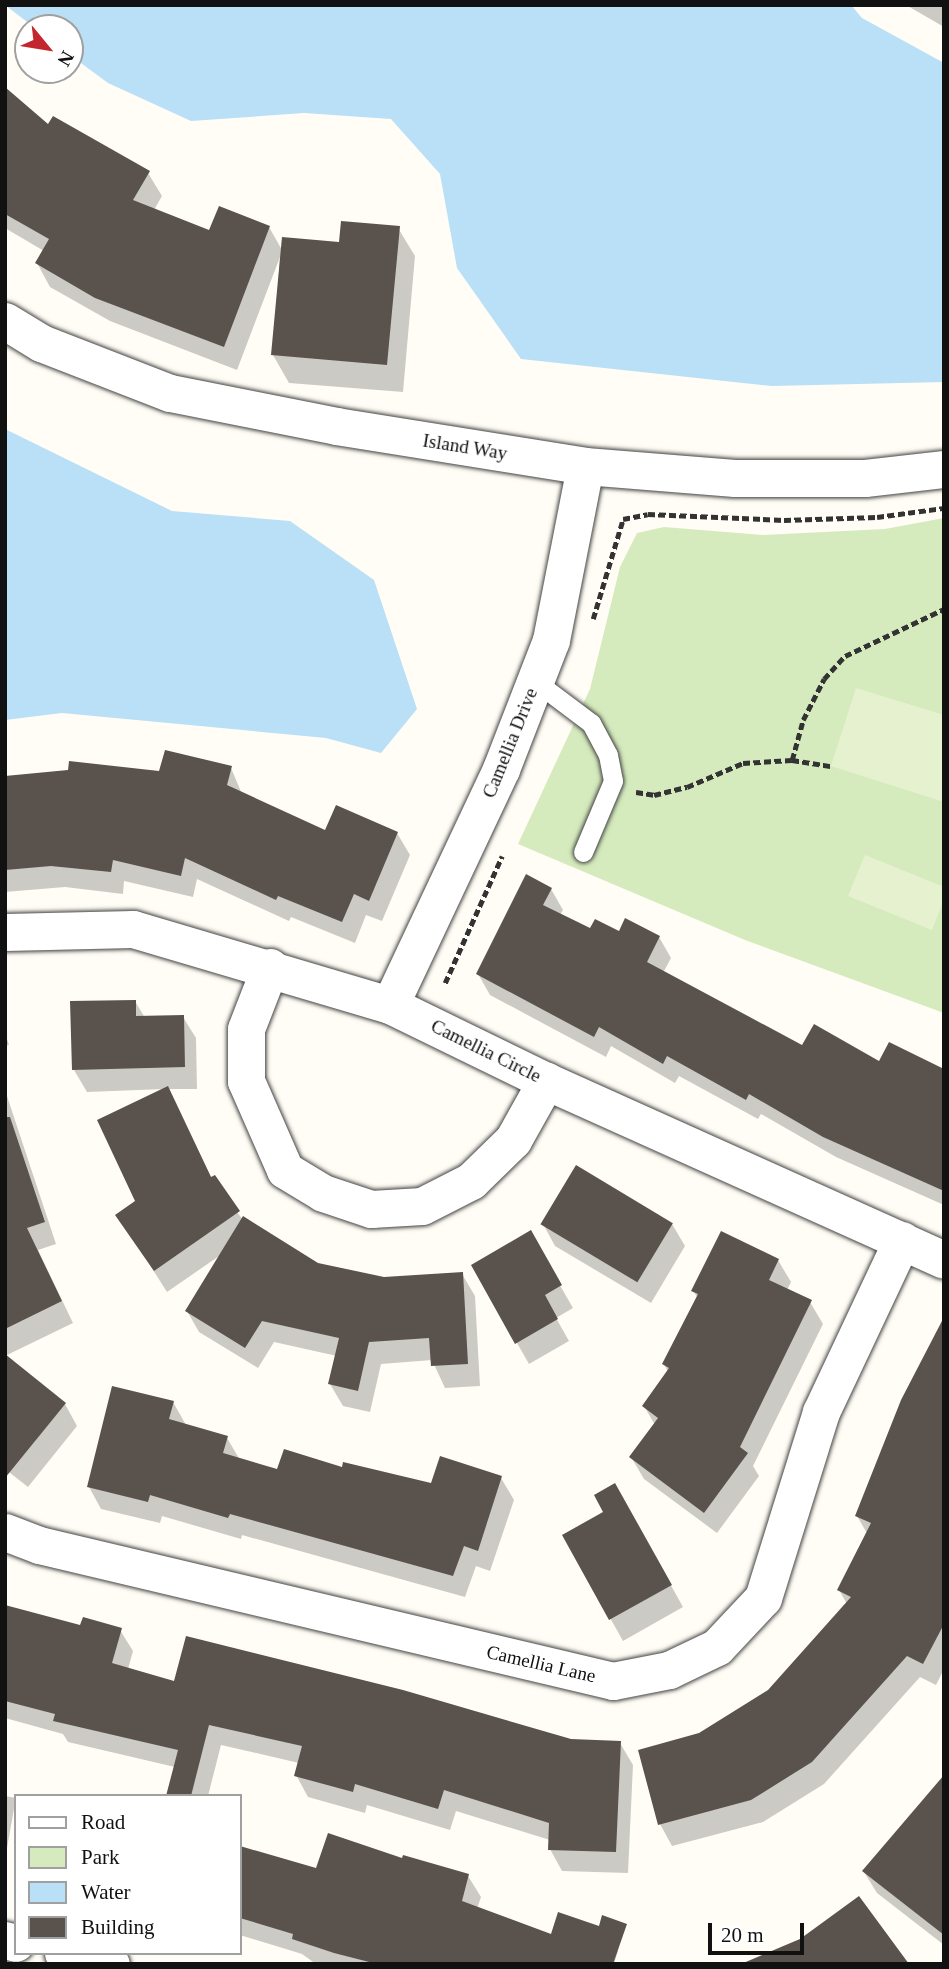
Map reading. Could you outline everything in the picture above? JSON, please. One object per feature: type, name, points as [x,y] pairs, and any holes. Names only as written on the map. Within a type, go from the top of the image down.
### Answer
[{"type":"street","name":"Island Way","points":[[5,321],[41,343],[170,393],[336,426],[585,466],[735,478],[865,478],[944,469]]},
{"type":"street","name":"Camellia Drive","points":[[390,1005],[501,769],[551,640],[585,466]]},
{"type":"street","name":"Camellia Circle","points":[[5,932],[133,929],[270,967],[390,1005],[546,1081],[944,1260]]},
{"type":"street","points":[[270,967],[246,1029],[246,1081],[285,1170],[323,1193],[371,1209],[422,1206],[471,1181],[513,1140],[546,1081]]},
{"type":"street","name":"Camellia Lane","points":[[5,1532],[39,1545],[613,1681],[669,1670],[717,1647],[763,1598],[821,1412],[902,1240]]},
{"type":"street","points":[[73,1955],[111,1964]]},
{"type":"lane","points":[[535,681],[591,723],[608,755],[613,781],[583,852]]},
{"type":"path","points":[[589,632],[623,519],[648,514],[785,520],[877,517],[944,508]]},
{"type":"path","points":[[792,760],[803,720],[824,679],[845,656],[944,609]]},
{"type":"path","points":[[613,781],[630,791],[654,795],[743,763],[792,760],[831,766]]},
{"type":"path","points":[[445,983],[507,843]]},
{"type":"green space","points":[[944,518],[944,1013],[745,940],[518,844],[590,689],[620,567],[637,533],[664,527],[763,535],[885,529]]},
{"type":"green space","points":[[856,688],[944,715],[944,802],[831,766]]},
{"type":"green space","points":[[865,855],[944,887],[944,899],[932,930],[848,896]]},
{"type":"water","points":[[5,5],[851,5],[862,18],[944,63],[944,382],[772,386],[521,359],[457,268],[440,174],[391,119],[304,113],[191,121],[108,83],[84,65],[84,14],[17,14]]},
{"type":"water","points":[[5,429],[172,511],[290,521],[374,580],[417,709],[381,753],[326,738],[62,713],[5,720]]},
{"type":"building","points":[[5,87],[48,124],[53,116],[150,171],[133,200],[209,230],[219,206],[270,226],[224,347],[95,298],[35,263],[49,239],[5,214]]},
{"type":"building","points":[[341,221],[400,226],[387,365],[271,355],[282,237],[339,242]]},
{"type":"building","points":[[165,750],[232,766],[227,785],[325,830],[336,805],[398,832],[369,901],[354,894],[342,922],[278,896],[276,900],[185,858],[181,876],[113,860],[111,872],[51,866],[5,870],[5,776],[68,770],[69,761],[159,771]]},
{"type":"building","points":[[526,874],[552,888],[543,905],[590,928],[595,919],[619,931],[625,918],[660,936],[647,962],[802,1045],[814,1024],[879,1061],[889,1042],[944,1069],[944,1191],[823,1137],[749,1094],[746,1100],[667,1056],[663,1064],[599,1027],[594,1037],[476,974]]},
{"type":"building","points":[[136,1000],[136,1016],[184,1015],[185,1067],[72,1070],[70,1001]]},
{"type":"building","points":[[168,1086],[211,1177],[215,1175],[240,1211],[154,1271],[115,1215],[135,1201],[97,1120]]},
{"type":"building","points":[[5,1117],[10,1117],[45,1222],[27,1228],[62,1301],[5,1329]]},
{"type":"building","points":[[576,1165],[673,1223],[637,1282],[540,1224]]},
{"type":"building","points":[[243,1216],[318,1263],[384,1277],[463,1272],[468,1364],[431,1366],[429,1338],[369,1342],[358,1391],[328,1384],[339,1338],[262,1321],[245,1348],[185,1311]]},
{"type":"building","points":[[531,1230],[562,1285],[545,1295],[558,1319],[515,1344],[471,1265]]},
{"type":"building","points":[[721,1231],[779,1259],[769,1280],[812,1300],[740,1447],[748,1453],[704,1513],[629,1457],[658,1418],[642,1406],[669,1368],[662,1364],[698,1294],[691,1291]]},
{"type":"building","points":[[944,1317],[944,1624],[923,1664],[907,1656],[812,1762],[751,1800],[658,1825],[638,1750],[699,1733],[768,1690],[851,1597],[837,1590],[871,1523],[855,1516],[901,1400]]},
{"type":"building","points":[[5,1354],[66,1403],[5,1478]]},
{"type":"building","points":[[112,1386],[174,1401],[169,1419],[228,1436],[223,1453],[277,1469],[284,1449],[342,1467],[343,1462],[431,1483],[440,1456],[502,1476],[478,1551],[464,1546],[453,1576],[230,1514],[228,1518],[150,1495],[148,1502],[87,1487]]},
{"type":"building","points":[[615,1483],[672,1585],[609,1620],[562,1535],[603,1512],[594,1495]]},
{"type":"building","points":[[5,1605],[80,1625],[83,1617],[122,1628],[112,1663],[174,1681],[186,1636],[403,1690],[571,1739],[621,1741],[616,1852],[548,1850],[549,1823],[444,1790],[438,1809],[355,1784],[353,1792],[294,1776],[302,1746],[209,1725],[192,1794],[167,1794],[178,1750],[53,1721],[55,1714],[5,1701]]},
{"type":"building","points":[[944,1775],[944,1935],[862,1871]]},
{"type":"building","points":[[328,1833],[402,1858],[403,1855],[469,1874],[462,1901],[551,1934],[558,1912],[599,1926],[602,1915],[627,1924],[613,1964],[377,1964],[292,1939],[293,1934],[242,1919],[242,1847],[316,1868]]},
{"type":"building","points":[[859,1896],[909,1964],[741,1964],[800,1939]]}]
